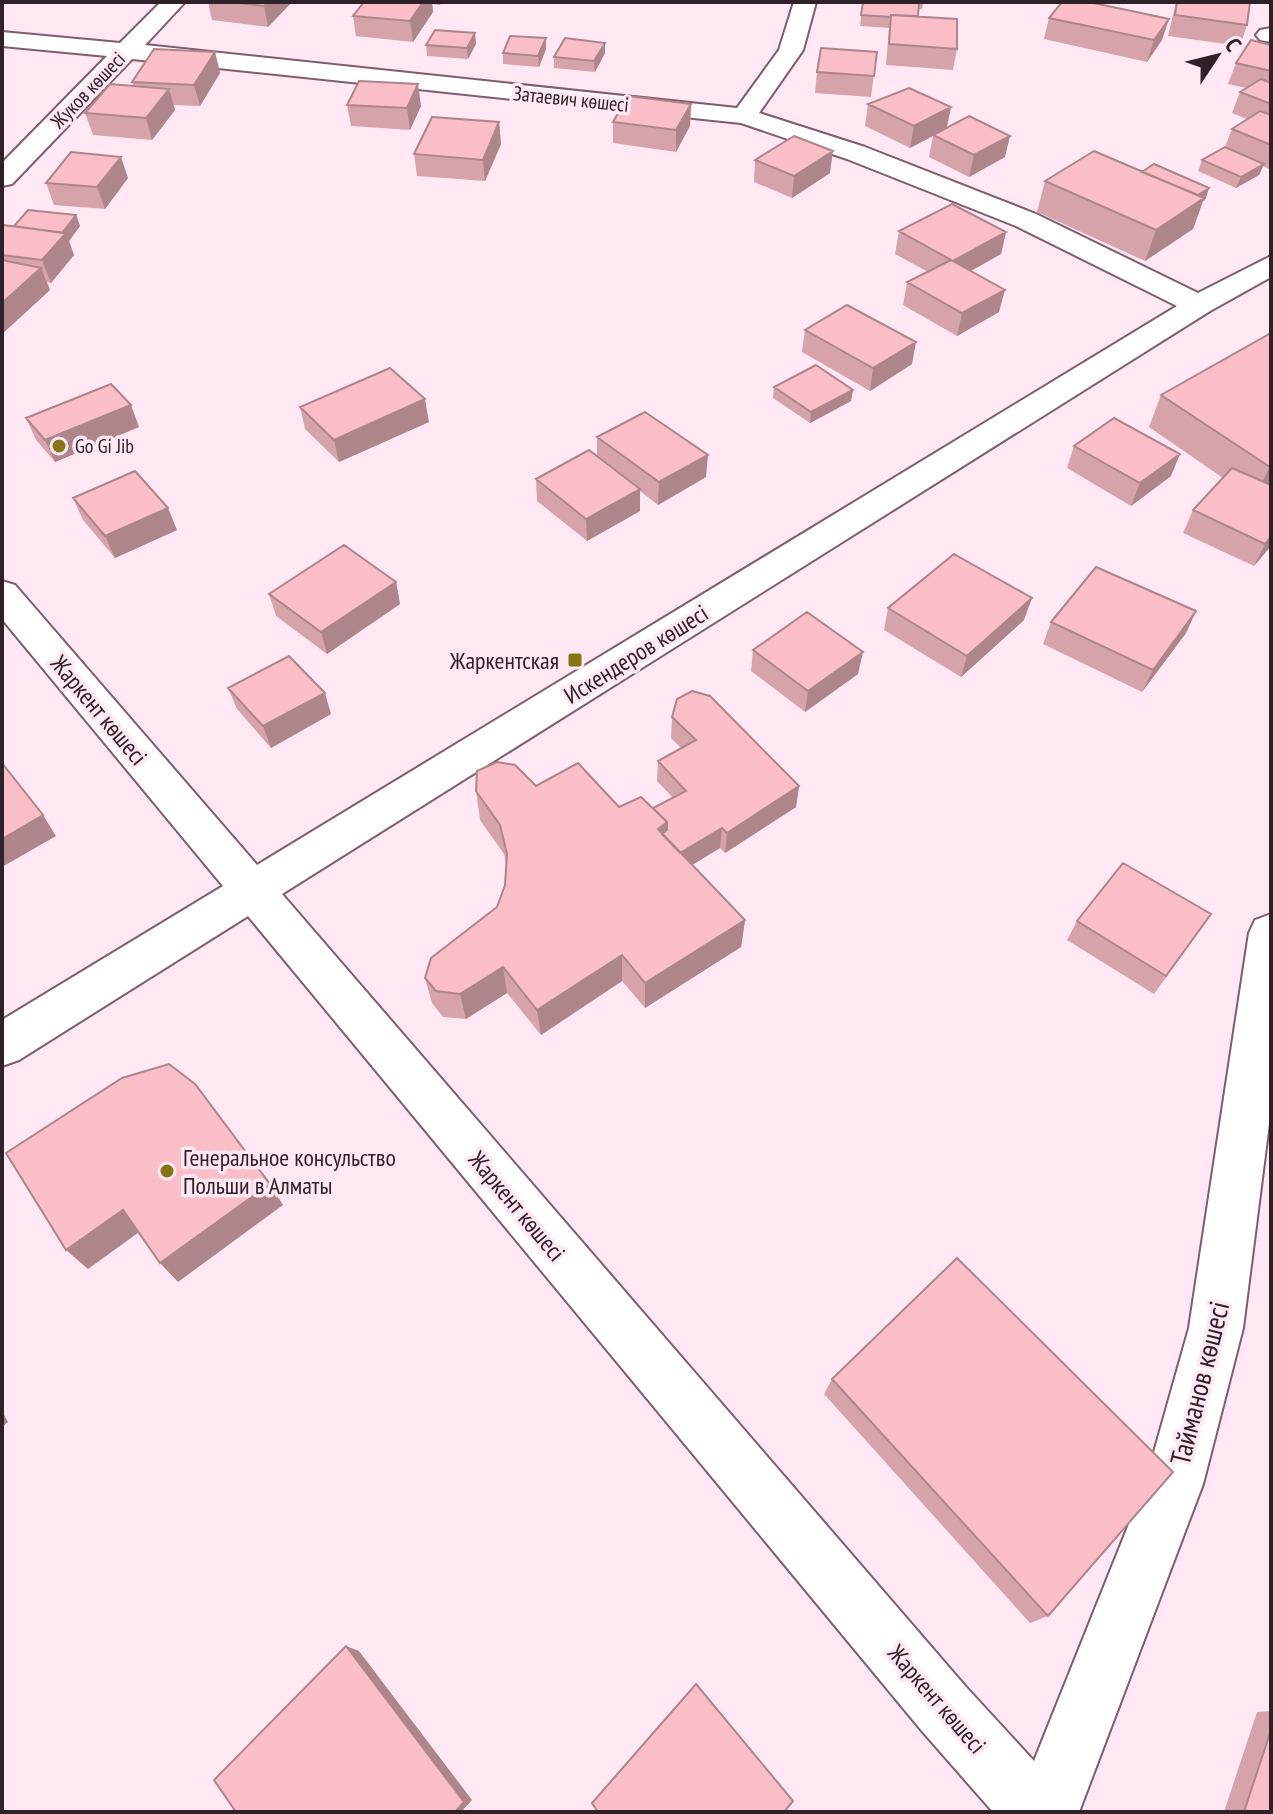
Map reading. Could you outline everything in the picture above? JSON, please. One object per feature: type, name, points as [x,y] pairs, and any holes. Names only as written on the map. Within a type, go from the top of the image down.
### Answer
[{"type":"street","name":"Жуков көшесі","points":[[2,178],[174,2]]},
{"type":"street","points":[[744,116],[791,50],[805,2]]},
{"type":"street","name":"Затаевич көшесі","points":[[2,39],[744,116],[856,153],[1026,220],[1199,305]]},
{"type":"street","name":"Искендеров көшесі","points":[[2,1045],[1199,305],[1271,265]]},
{"type":"street","name":"Жаркент көшесі","points":[[2,594],[251,893],[944,1709],[1037,1812]]},
{"type":"street","name":"Тайманов көшесі","points":[[1046,1812],[1174,1484],[1216,1328],[1271,933]]},
{"type":"building","points":[[229,2],[268,2],[264,6]]},
{"type":"building","points":[[364,2],[423,2],[410,21],[353,16]]},
{"type":"building","points":[[863,2],[919,3],[918,16],[861,15]]},
{"type":"building","points":[[1062,2],[1089,2],[1169,19],[1154,40],[1049,18]]},
{"type":"building","points":[[1177,2],[1250,2],[1247,25],[1175,15]]},
{"type":"building","points":[[891,15],[957,19],[957,49],[889,44]]},
{"type":"building","points":[[435,30],[475,33],[467,48],[426,45]]},
{"type":"building","points":[[510,36],[546,38],[538,56],[503,53]]},
{"type":"building","points":[[565,38],[605,43],[594,61],[554,57]]},
{"type":"building","points":[[1251,40],[1271,45],[1271,71],[1236,63]]},
{"type":"building","points":[[821,48],[877,52],[874,76],[817,72]]},
{"type":"building","points":[[154,49],[215,52],[194,85],[132,82]]},
{"type":"building","points":[[1261,79],[1271,83],[1271,104],[1240,92]]},
{"type":"building","points":[[359,81],[418,84],[407,108],[347,105]]},
{"type":"building","points":[[110,84],[169,89],[146,118],[85,113]]},
{"type":"building","points":[[909,88],[951,107],[914,126],[868,104]]},
{"type":"building","points":[[628,96],[691,104],[676,130],[613,122]]},
{"type":"building","points":[[1260,111],[1271,115],[1271,145],[1232,129]]},
{"type":"building","points":[[969,116],[1010,136],[974,155],[933,135]]},
{"type":"building","points":[[432,117],[499,122],[483,160],[414,154]]},
{"type":"building","points":[[794,136],[833,151],[794,176],[755,160]]},
{"type":"building","points":[[1225,147],[1264,164],[1241,177],[1202,160]]},
{"type":"building","points":[[1094,151],[1204,198],[1156,230],[1045,181]]},
{"type":"building","points":[[71,152],[121,157],[97,187],[46,183]]},
{"type":"building","points":[[1154,164],[1209,188],[1198,195],[1142,172]]},
{"type":"building","points":[[952,204],[1006,232],[953,261],[899,231]]},
{"type":"building","points":[[28,210],[76,215],[62,233],[14,226]]},
{"type":"building","points":[[3,225],[66,233],[42,260],[2,255]]},
{"type":"building","points":[[2,260],[41,268],[2,303]]},
{"type":"building","points":[[951,260],[1005,290],[962,313],[907,282]]},
{"type":"building","points":[[847,305],[916,342],[873,368],[805,330]]},
{"type":"building","points":[[1271,333],[1271,466],[1270,467],[1161,395]]},
{"type":"building","points":[[816,365],[853,390],[811,412],[774,387]]},
{"type":"building","points":[[390,368],[425,399],[334,440],[300,407]]},
{"type":"building","points":[[111,384],[131,405],[45,440],[26,418]]},
{"type":"building","points":[[645,412],[708,455],[659,482],[597,437]]},
{"type":"building","points":[[1114,418],[1180,454],[1140,483],[1074,446]]},
{"type":"building","points":[[589,450],[640,489],[586,519],[536,479]]},
{"type":"building","points":[[1232,468],[1271,485],[1271,537],[1265,544],[1193,510]]},
{"type":"building","points":[[135,471],[168,508],[105,536],[73,498]]},
{"type":"building","points":[[344,545],[396,582],[321,632],[269,594]]},
{"type":"building","points":[[954,554],[1032,598],[967,656],[888,608]]},
{"type":"building","points":[[1096,567],[1196,611],[1153,670],[1051,622]]},
{"type":"building","points":[[807,612],[863,652],[808,691],[753,650]]},
{"type":"building","points":[[289,656],[325,693],[263,726],[228,688]]},
{"type":"building","points":[[692,691],[710,696],[799,786],[727,833],[722,828],[680,853],[662,834],[667,830],[667,822],[653,808],[686,791],[658,761],[696,740],[672,717],[677,699]]},
{"type":"building","points":[[497,762],[515,765],[536,786],[578,763],[619,807],[641,797],[667,822],[658,829],[745,920],[645,983],[622,955],[537,1010],[503,967],[460,994],[436,991],[425,978],[431,958],[497,907],[505,885],[507,854],[500,825],[476,791],[477,771]]},
{"type":"building","points":[[2,763],[43,815],[2,839]]},
{"type":"building","points":[[1123,863],[1211,914],[1166,976],[1077,921]]},
{"type":"building","points":[[169,1064],[195,1084],[270,1184],[160,1263],[123,1210],[66,1250],[6,1153],[122,1078]]},
{"type":"building","points":[[957,1258],[1173,1472],[1048,1616],[832,1379]]},
{"type":"building","points":[[346,1646],[464,1802],[455,1812],[236,1812],[214,1780]]},
{"type":"building","points":[[696,1684],[793,1801],[784,1812],[598,1812],[592,1803]]},
{"type":"building","points":[[1271,1730],[1271,1812],[1244,1812]]},
{"type":"place","name":"Go Gi Jib","points":[[59,446]]},
{"type":"place","name":"Жаркентская","points":[[575,660]]},
{"type":"place","name":"Генеральное консульство Польши в Алматы","points":[[167,1171]]}]
